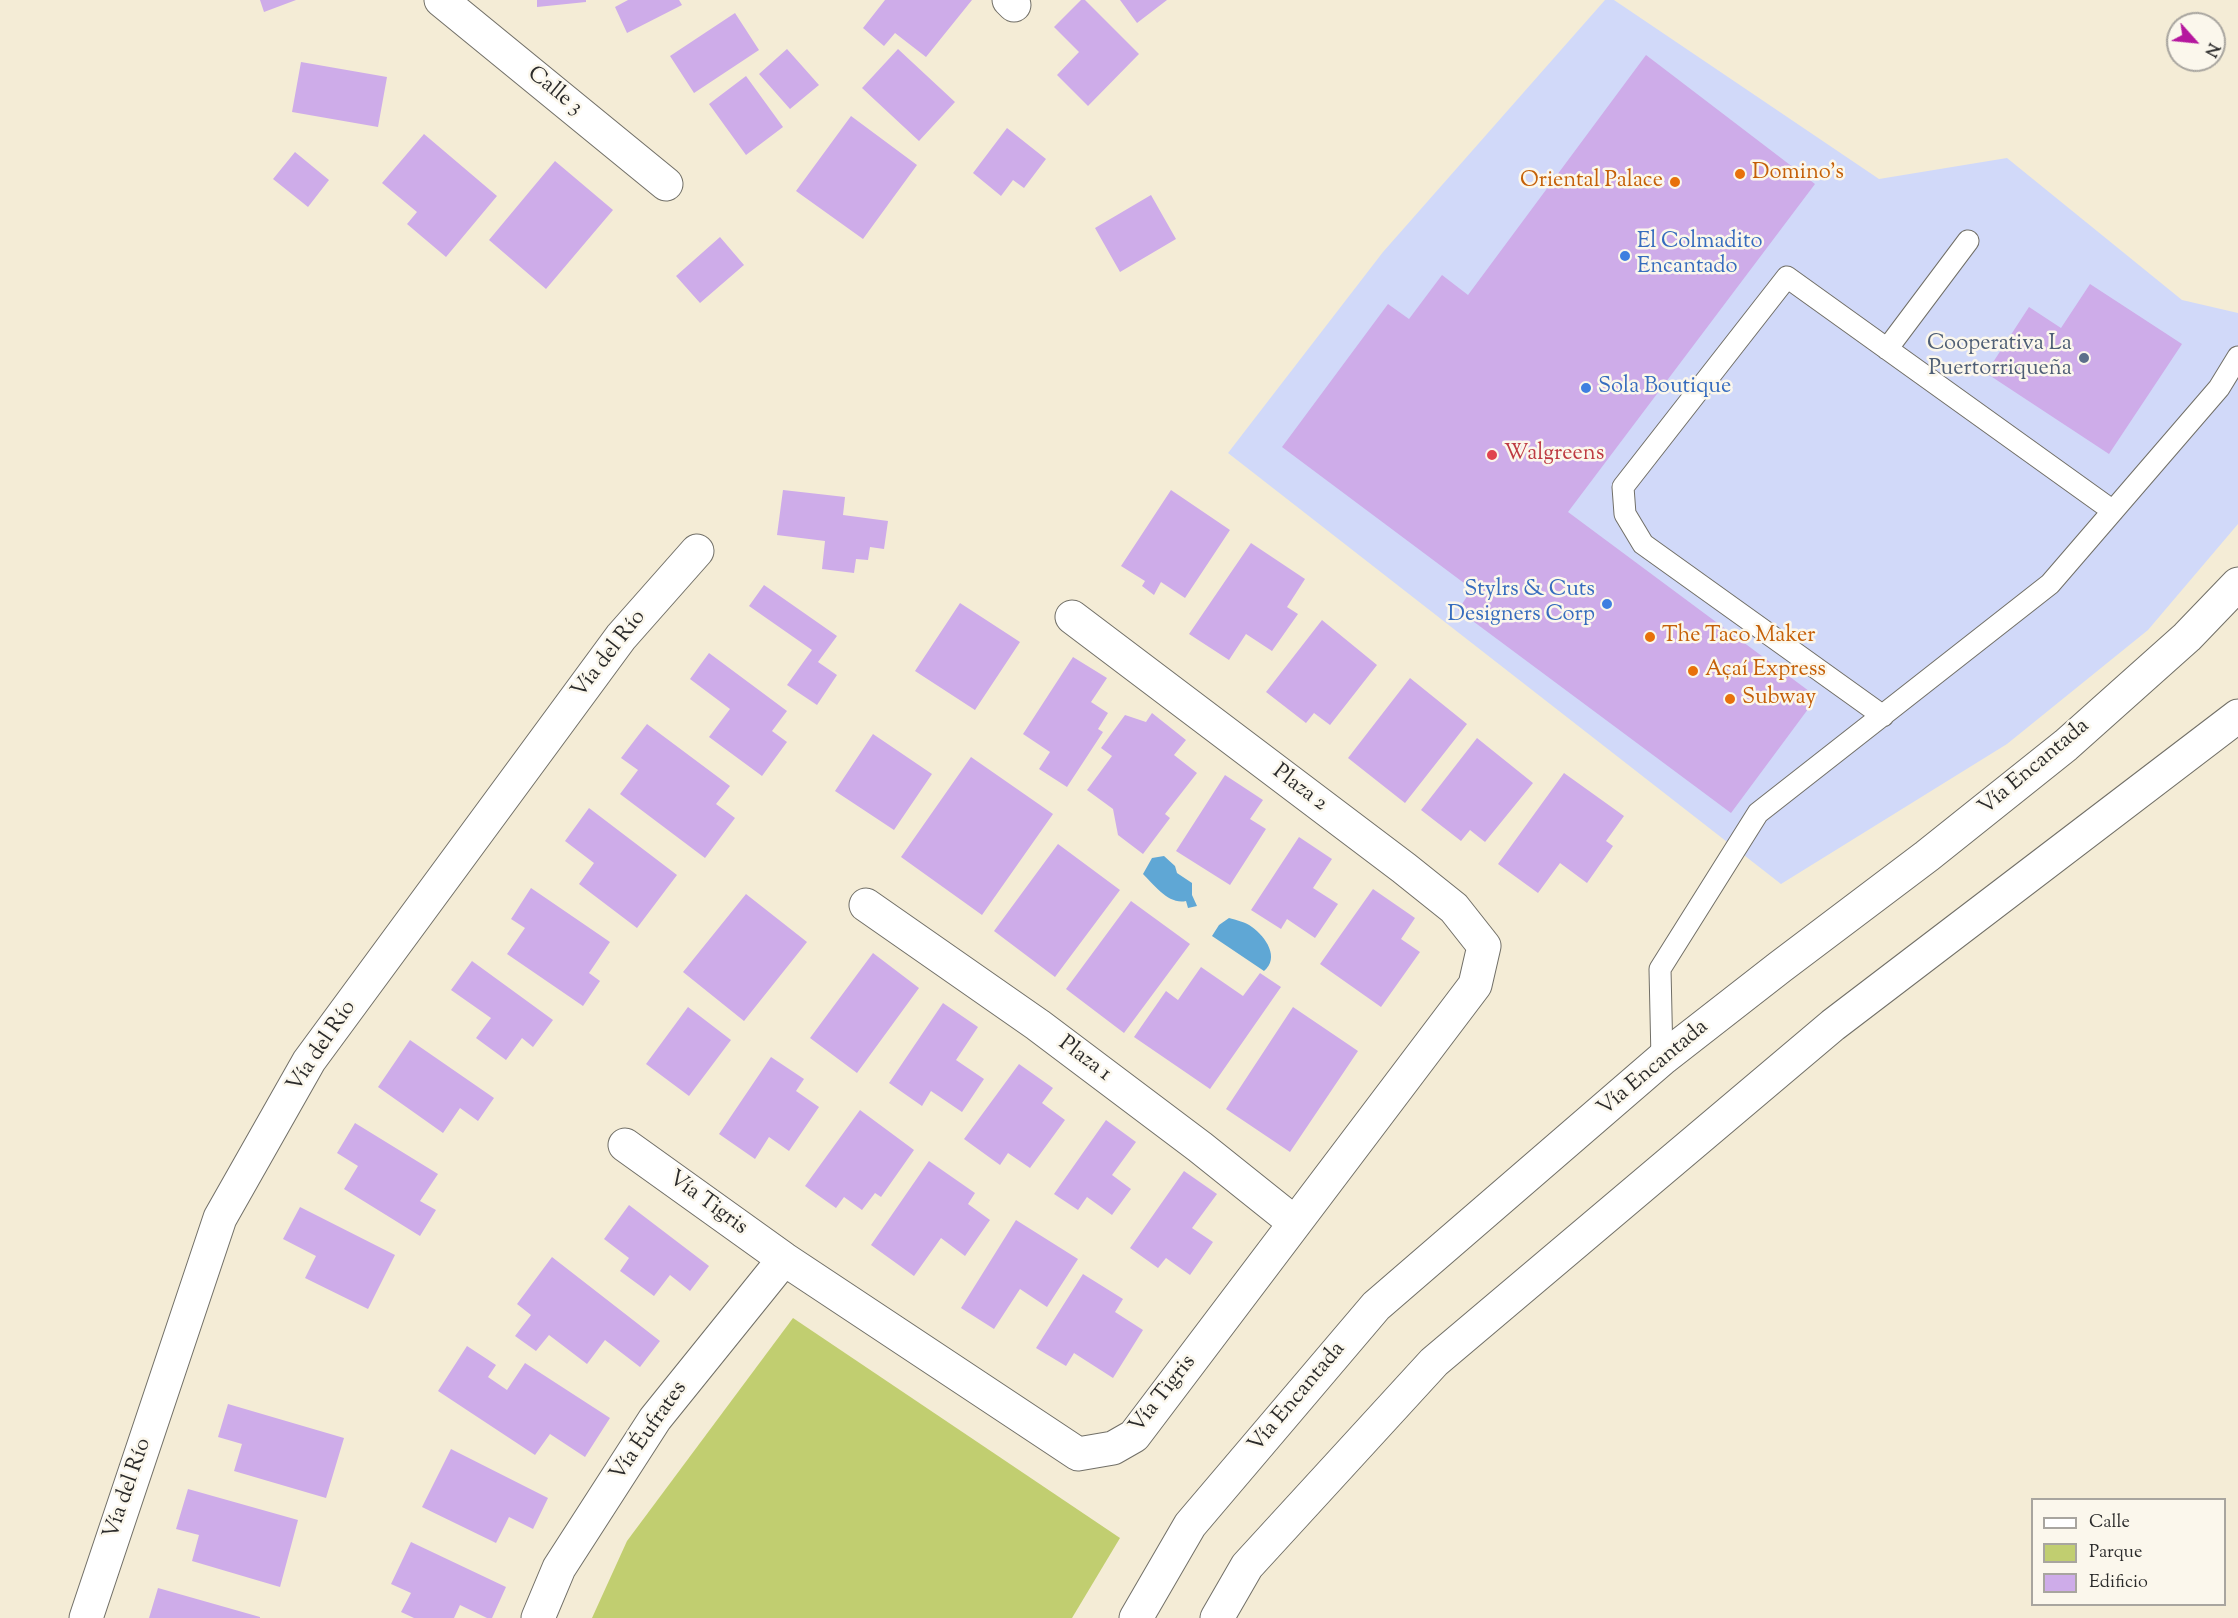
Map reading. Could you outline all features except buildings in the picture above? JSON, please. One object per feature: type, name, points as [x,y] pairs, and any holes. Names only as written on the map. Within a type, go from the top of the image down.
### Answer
[{"type":"street","name":"Calle 3","points":[[441,0],[666,184]]},
{"type":"street","name":"Vía del Río","points":[[86,1618],[220,1218],[309,1061],[621,637],[697,551]]},
{"type":"street","name":"Vía Encantada","points":[[1136,1618],[1190,1525],[1376,1306],[1662,1059],[1927,856],[2066,745],[2187,637],[2238,584]]},
{"type":"street","name":"Plaza 2","points":[[1072,617],[1454,908],[1484,946],[1475,985]]},
{"type":"street","points":[[1216,1618],[1247,1566],[1434,1362],[1833,1025],[2238,716]]},
{"type":"street","name":"Plaza 1","points":[[866,905],[1038,1025],[1295,1223]]},
{"type":"street","name":"Vía Tigris","points":[[625,1146],[784,1259],[1078,1454],[1113,1448],[1134,1436],[1475,985]]},
{"type":"street","name":"Vía Éufrates","points":[[538,1618],[559,1568],[655,1419],[784,1259]]},
{"type":"lane","points":[[1887,349],[1968,241]]},
{"type":"lane","points":[[1882,716],[1643,544],[1625,514],[1623,487],[1786,277],[2113,511]]},
{"type":"lane","points":[[1662,1059],[1660,969],[1758,813],[2050,584],[2219,388],[2238,357]]},
{"type":"shaded area","points":[[1605,0],[1614,0],[1879,179],[2007,158],[2182,300],[2238,313],[2238,524],[2148,630],[2007,744],[1781,884],[1228,453],[1383,252]]},
{"type":"green space","points":[[793,1318],[1120,1538],[1072,1618],[592,1618],[627,1541]]},
{"type":"water","points":[[1164,856],[1175,866],[1177,873],[1192,883],[1192,895],[1197,906],[1188,908],[1186,901],[1168,897],[1143,874],[1152,858]]},
{"type":"water","points":[[1229,918],[1250,925],[1266,942],[1271,960],[1264,971],[1212,936],[1219,925]]},
{"type":"place","name":"Domino's","points":[[1740,174]]},
{"type":"place","name":"Oriental Palace","points":[[1675,182]]},
{"type":"place","name":"El Colmadito Encantado","points":[[1625,256]]},
{"type":"place","name":"Cooperativa La Puertorriqueña","points":[[2084,358]]},
{"type":"place","name":"Sola Boutique","points":[[1586,388]]},
{"type":"place","name":"Walgreens","points":[[1492,455]]},
{"type":"place","name":"Stylrs & Cuts Designers Corp","points":[[1607,604]]},
{"type":"place","name":"The Taco Maker","points":[[1650,637]]},
{"type":"place","name":"Açaí Express","points":[[1693,671]]},
{"type":"place","name":"Subway","points":[[1730,699]]}]
